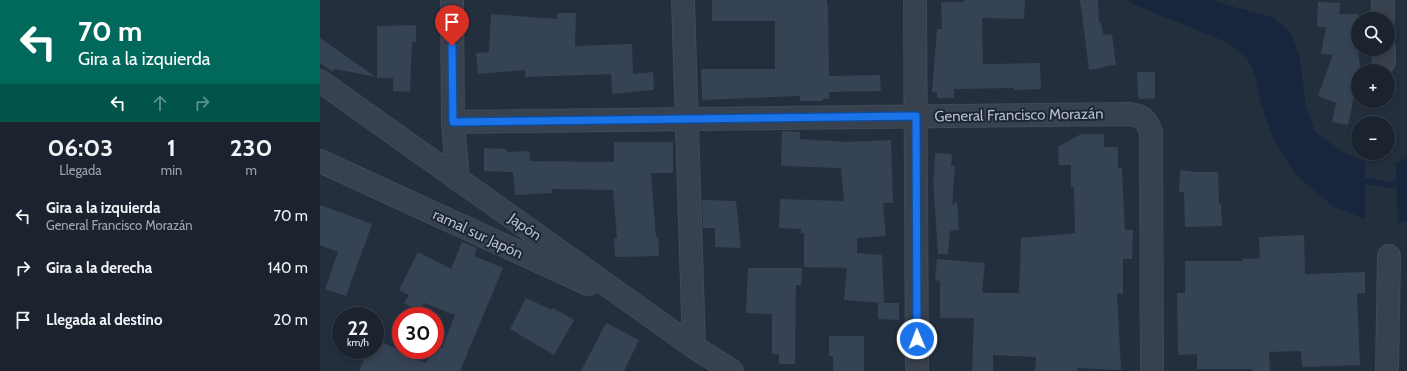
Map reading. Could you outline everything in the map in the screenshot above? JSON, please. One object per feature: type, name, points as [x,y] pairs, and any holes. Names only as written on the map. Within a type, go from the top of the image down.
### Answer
[{"type":"street","points":[[452,0],[453,122],[458,180]]},
{"type":"street","points":[[683,0],[687,119],[702,359]]},
{"type":"street","points":[[915,0],[917,371]]},
{"type":"street","points":[[1383,0],[1383,12]]},
{"type":"street","name":"Japón","points":[[320,81],[636,306],[702,359],[732,371]]},
{"type":"street","name":"General Francisco Morazán","points":[[453,122],[1129,114],[1140,116],[1147,122],[1151,132],[1152,371]]},
{"type":"street","name":"ramal sur Japón","points":[[320,161],[636,306]]},
{"type":"street","points":[[1387,371],[1389,256]]},
{"type":"water","points":[[1128,0],[1213,0],[1273,17],[1291,33],[1300,57],[1306,107],[1315,132],[1351,156],[1351,160],[1359,160],[1365,163],[1365,219],[1334,207],[1297,176],[1273,139],[1261,103],[1255,75],[1247,58],[1226,42],[1133,4]]},
{"type":"water","points":[[1407,158],[1407,220],[1398,224],[1396,163]]},
{"type":"building","points":[[712,0],[827,0],[829,76],[880,75],[881,91],[829,92],[829,99],[823,99],[823,101],[800,101],[800,96],[702,100],[701,69],[775,69],[775,21],[712,21]]},
{"type":"building","points":[[964,0],[1025,0],[1024,19],[982,18],[983,64],[1040,63],[1041,89],[954,89],[954,98],[937,98],[937,93],[932,92],[937,29],[942,29],[941,2],[964,2]]},
{"type":"building","points":[[1080,0],[1098,0],[1099,23],[1101,23],[1103,35],[1112,34],[1116,65],[1089,70]]},
{"type":"building","points":[[1318,2],[1340,3],[1339,14],[1351,14],[1351,56],[1359,56],[1360,64],[1351,64],[1352,108],[1348,125],[1332,122],[1336,103],[1318,96],[1333,55],[1321,54],[1326,27],[1317,27]]},
{"type":"building","points":[[557,13],[576,13],[575,46],[632,44],[633,74],[653,72],[654,90],[612,94],[611,74],[525,77],[525,70],[478,74],[476,53],[489,52],[491,14],[557,19]]},
{"type":"building","points":[[416,25],[416,42],[412,42],[410,92],[393,91],[393,78],[377,78],[377,26]]},
{"type":"building","points":[[320,38],[376,77],[335,69],[333,72],[320,63]]},
{"type":"building","points":[[1137,72],[1155,72],[1155,98],[1139,99]]},
{"type":"building","points":[[782,131],[800,132],[800,139],[847,142],[891,140],[893,203],[883,203],[886,236],[857,238],[857,253],[882,255],[884,303],[844,300],[847,268],[804,267],[804,233],[801,233],[801,229],[779,228],[780,199],[844,201],[841,168],[781,166]]},
{"type":"building","points":[[1081,134],[1104,134],[1104,147],[1118,147],[1118,168],[1122,168],[1125,230],[1133,230],[1132,259],[1123,259],[1123,294],[1117,294],[1121,370],[1078,368],[1077,371],[1035,371],[1036,357],[993,355],[993,371],[972,371],[974,318],[940,318],[940,281],[935,280],[937,259],[985,263],[982,292],[1019,293],[1021,238],[1075,233],[1074,187],[1071,187],[1071,165],[1059,165],[1058,147]]},
{"type":"building","points":[[614,142],[673,142],[673,173],[651,173],[659,256],[615,257],[614,238],[617,238],[613,190],[552,189],[552,193],[515,195],[513,172],[484,171],[484,148],[507,149],[507,152],[529,151],[530,161],[614,162]]},
{"type":"building","points":[[935,153],[952,154],[951,166],[955,166],[952,205],[957,202],[959,230],[950,231],[948,254],[938,254],[933,178]]},
{"type":"building","points":[[1180,170],[1218,172],[1219,204],[1221,204],[1222,226],[1185,227],[1184,192],[1179,192]]},
{"type":"building","points":[[702,200],[736,201],[741,248],[715,247],[715,228],[703,228]]},
{"type":"building","points":[[320,205],[372,224],[346,296],[325,289],[338,252],[320,245]]},
{"type":"building","points":[[1304,235],[1305,274],[1365,272],[1365,293],[1357,293],[1360,365],[1302,367],[1301,351],[1269,352],[1270,371],[1252,371],[1252,369],[1197,369],[1197,354],[1178,355],[1177,293],[1185,293],[1185,261],[1243,261],[1242,259],[1260,258],[1259,237]]},
{"type":"building","points":[[462,242],[477,248],[474,256],[503,268],[460,371],[359,371],[364,359],[384,359],[384,343],[392,347],[392,359],[418,359],[426,363],[428,359],[444,359],[444,343],[455,315],[444,311],[444,307],[434,307],[424,303],[422,307],[411,307],[404,303],[409,295],[399,290],[418,252],[451,269]]},
{"type":"building","points":[[748,268],[802,268],[801,285],[796,285],[795,364],[779,364],[779,354],[772,354],[772,314],[746,313]]},
{"type":"building","points":[[526,298],[552,310],[553,308],[574,320],[554,355],[510,329]]},
{"type":"building","points":[[878,303],[899,303],[899,320],[878,319]]},
{"type":"building","points":[[606,323],[639,340],[624,371],[581,371]]},
{"type":"building","points":[[829,336],[864,336],[864,371],[833,371],[833,356],[829,356]]},
{"type":"waterway","points":[[1357,179],[1388,185],[1407,181]]},
{"type":"route","points":[[452,46],[453,122],[916,116],[917,339]]}]
